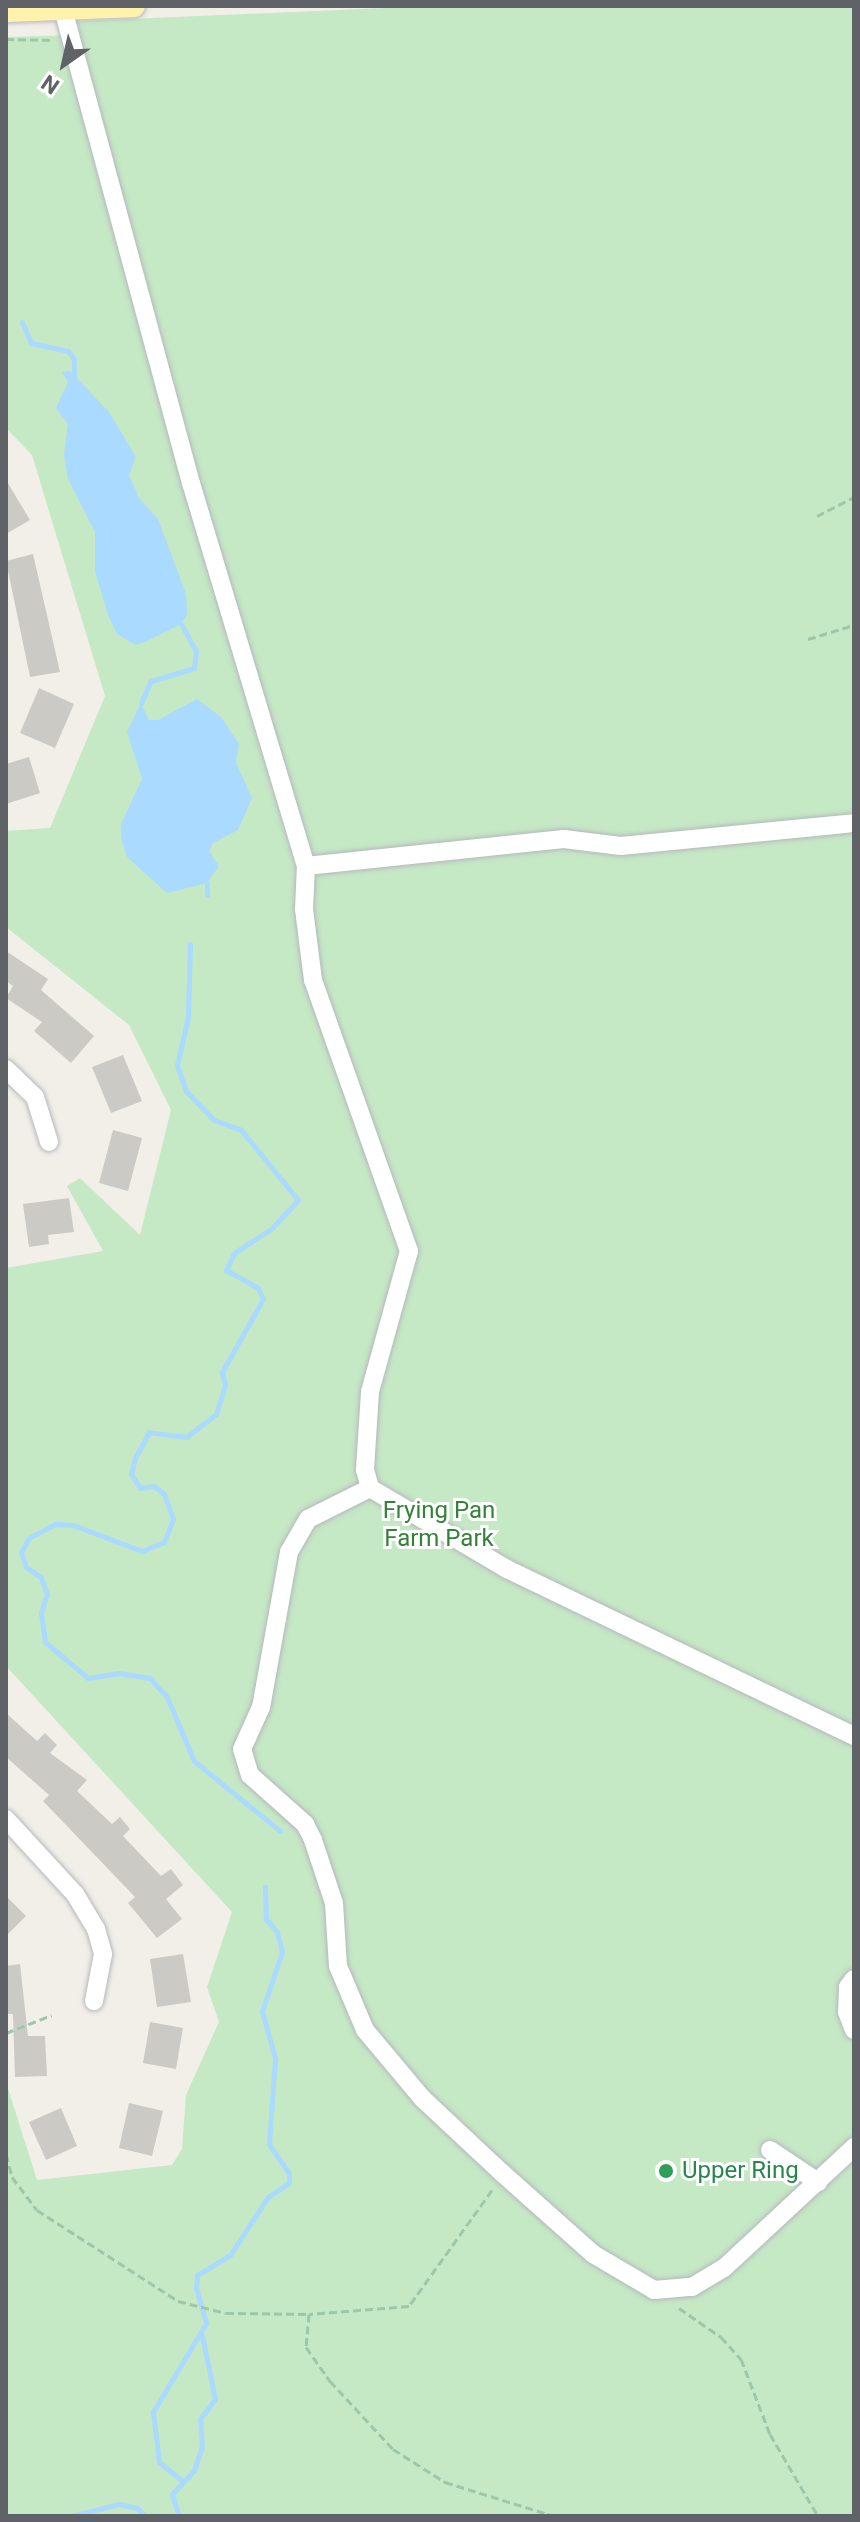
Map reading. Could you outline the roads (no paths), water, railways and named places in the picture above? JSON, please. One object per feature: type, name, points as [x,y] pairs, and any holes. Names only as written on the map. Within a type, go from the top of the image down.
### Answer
[{"type":"main road","points":[[6,11],[134,6]]},
{"type":"street","points":[[63,9],[191,483],[306,866],[304,909],[313,980],[409,1251],[370,1392],[365,1470],[370,1488],[507,1569],[854,1736]]},
{"type":"street","points":[[306,866],[548,840],[621,846],[854,823]]},
{"type":"street","points":[[6,1069],[35,1097],[49,1142]]},
{"type":"street","points":[[370,1488],[308,1519],[289,1552],[261,1707],[242,1749],[250,1775],[305,1824],[313,1840],[334,1903],[338,1966],[365,2030],[423,2099],[501,2172],[593,2254],[654,2290],[677,2291],[711,2277],[854,2147]]},
{"type":"street","points":[[6,1819],[75,1894],[96,1929],[103,1954],[94,2001]]},
{"type":"street","points":[[854,1979],[848,1987],[847,2012],[854,2030]]},
{"type":"street","points":[[770,2150],[818,2182]]},
{"type":"water","points":[[70,371],[109,412],[136,457],[129,475],[139,498],[158,519],[186,594],[187,615],[181,624],[135,645],[117,634],[108,615],[95,571],[95,532],[68,479],[64,455],[68,424],[56,408],[68,382],[62,372]]},
{"type":"water","points":[[197,699],[221,717],[239,744],[236,763],[252,798],[238,830],[213,843],[209,851],[219,866],[207,883],[167,893],[127,857],[121,838],[121,824],[142,779],[127,732],[141,703],[149,720],[158,720]]},
{"type":"waterway","points":[[22,322],[31,343],[68,351],[74,359],[74,376]]},
{"type":"waterway","points":[[141,703],[151,681],[194,668],[196,651],[181,624]]},
{"type":"waterway","points":[[207,883],[207,895]]},
{"type":"waterway","points":[[190,944],[188,1017],[177,1065],[186,1091],[214,1120],[241,1130],[298,1200],[271,1229],[234,1253],[226,1270],[258,1288],[263,1299],[222,1372],[225,1385],[216,1414],[187,1437],[149,1432],[135,1458],[131,1474],[140,1488],[154,1486],[164,1494],[173,1519],[164,1542],[142,1551],[73,1525],[55,1524],[29,1538],[21,1552],[26,1567],[41,1577],[47,1594],[41,1613],[45,1642],[88,1678],[118,1673],[150,1678],[167,1697],[194,1761],[280,1831]]},
{"type":"waterway","points":[[180,2479],[159,2462],[153,2412],[206,2323],[196,2288],[197,2275],[230,2255],[268,2197],[289,2183],[289,2173],[269,2144],[275,2058],[262,2011],[282,1952],[277,1932],[266,1919],[265,1887]]},
{"type":"waterway","points":[[179,2516],[172,2494],[194,2470],[202,2447],[200,2419],[215,2399],[202,2335]]},
{"type":"waterway","points":[[71,2516],[119,2504],[137,2508],[146,2516]]},
{"type":"place","name":"Upper Ring","points":[[666,2171]]},
{"type":"park label","name":"Frying Pan Farm Park","points":[[439,1525]]}]
